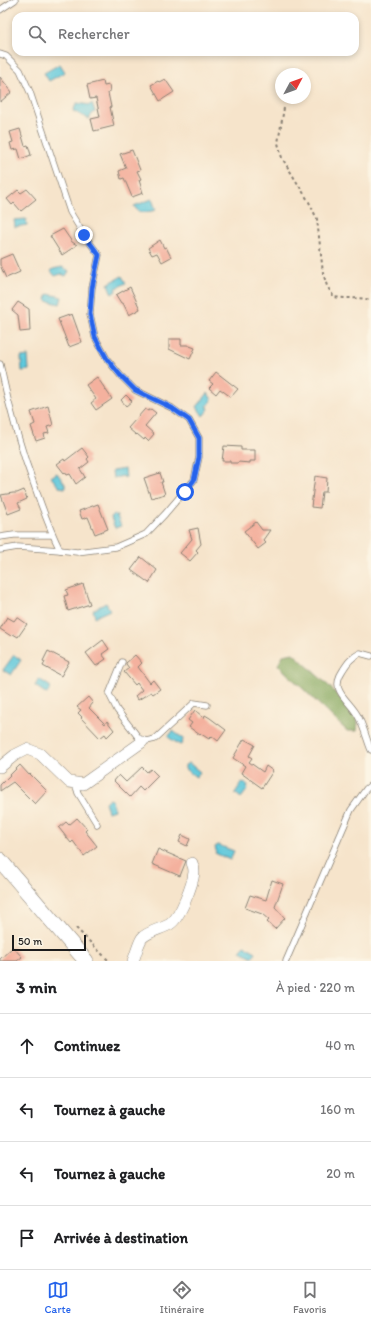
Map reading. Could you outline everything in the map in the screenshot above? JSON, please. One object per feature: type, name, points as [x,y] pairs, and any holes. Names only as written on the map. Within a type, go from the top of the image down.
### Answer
[{"type":"main road","points":[[0,860],[86,961]]},
{"type":"street","points":[[0,767],[15,755],[27,749],[40,754],[69,782],[82,784],[142,742]]},
{"type":"street","points":[[133,961],[142,938],[172,923],[183,909],[193,877],[194,871],[192,863]]},
{"type":"lane","points":[[0,10],[15,0]]},
{"type":"lane","points":[[0,54],[6,56],[20,70],[30,92],[70,212],[84,235],[99,255],[92,288],[90,314],[95,337],[107,359],[135,390],[172,408],[189,420],[199,438],[199,457],[194,480],[146,534],[116,547],[77,552],[18,547],[0,550]]},
{"type":"lane","points":[[0,364],[22,453],[52,535],[60,550]]},
{"type":"lane","points":[[0,537],[14,535],[52,535]]},
{"type":"lane","points":[[371,656],[360,653],[351,658],[338,676],[336,684],[338,690],[360,718],[371,750]]},
{"type":"lane","points":[[122,662],[109,694],[117,710],[142,742],[155,739],[194,703],[207,705]]},
{"type":"lane","points":[[75,783],[78,793],[97,824]]},
{"type":"lane","points":[[286,961],[351,810],[366,789],[371,785]]},
{"type":"path","points":[[284,108],[278,143],[282,158],[309,202],[317,219],[323,273],[327,286],[334,297],[371,300]]},
{"type":"green space","points":[[293,653],[329,686],[350,709],[358,722],[357,731],[347,731],[278,665],[283,655]]},
{"type":"water","points":[[60,64],[65,72],[49,81],[44,73]]},
{"type":"water","points":[[77,103],[90,105],[92,103],[95,112],[89,119],[73,111]]},
{"type":"water","points":[[152,199],[156,210],[141,212],[134,206]]},
{"type":"water","points":[[26,219],[27,225],[15,227],[14,220]]},
{"type":"water","points":[[62,267],[69,271],[66,276],[61,274],[55,276],[51,271],[53,269]]},
{"type":"water","points":[[122,276],[126,283],[115,289],[116,291],[112,294],[108,284]]},
{"type":"water","points":[[48,294],[62,297],[60,304],[47,301]]},
{"type":"water","points":[[28,356],[29,370],[22,371],[21,357]]},
{"type":"water","points":[[208,393],[212,400],[207,406],[209,409],[203,416],[197,407]]},
{"type":"water","points":[[125,469],[126,477],[113,478],[112,471]]},
{"type":"water","points":[[57,473],[65,484],[65,488],[59,487],[51,477]]},
{"type":"water","points":[[113,515],[117,516],[121,526],[115,528],[111,518]]},
{"type":"water","points":[[106,603],[110,610],[95,617],[93,610]]},
{"type":"water","points":[[14,655],[21,660],[11,675],[3,670]]},
{"type":"water","points":[[39,679],[51,687],[47,694],[35,686]]},
{"type":"water","points":[[173,731],[184,739],[182,741],[183,743],[180,745],[168,737]]},
{"type":"water","points":[[189,763],[200,772],[196,777],[185,769],[185,765]]},
{"type":"water","points":[[242,782],[248,785],[248,789],[241,798],[235,793]]},
{"type":"water","points":[[108,799],[112,800],[114,810],[108,812],[105,802]]},
{"type":"water","points":[[218,845],[234,851],[230,860],[215,853],[215,847]]},
{"type":"water","points":[[245,946],[256,952],[253,957],[242,952],[241,950]]},
{"type":"building","points":[[0,77],[12,92],[0,102]]},
{"type":"building","points":[[165,79],[174,92],[160,101],[151,85]]},
{"type":"building","points":[[103,81],[104,86],[109,85],[110,92],[108,93],[114,126],[94,131],[91,119],[100,117],[96,98],[90,99],[87,85]]},
{"type":"building","points":[[20,129],[25,146],[28,145],[31,155],[21,159],[18,149],[12,150],[10,143],[13,142],[10,132]]},
{"type":"building","points":[[132,150],[140,170],[137,171],[141,179],[139,180],[143,193],[132,197],[124,178],[121,179],[119,171],[126,168],[120,154]]},
{"type":"building","points":[[27,189],[36,199],[21,211],[14,203],[12,205],[7,199],[18,190],[21,193]]},
{"type":"building","points":[[63,229],[72,242],[77,245],[62,255],[50,236]]},
{"type":"building","points":[[160,240],[164,248],[166,247],[171,257],[162,262],[157,253],[152,255],[148,248]]},
{"type":"building","points":[[12,254],[20,272],[6,278],[0,265],[0,259]]},
{"type":"building","points":[[130,287],[140,309],[129,315],[123,303],[121,303],[116,295]]},
{"type":"building","points":[[18,302],[29,309],[30,331],[20,332],[18,315],[12,310]]},
{"type":"building","points":[[72,314],[82,342],[69,347],[58,319]]},
{"type":"building","points":[[169,339],[181,339],[181,345],[187,345],[195,348],[190,359],[169,349]]},
{"type":"building","points":[[216,372],[238,389],[231,397],[220,389],[216,394],[209,388],[213,384],[209,381]]},
{"type":"building","points":[[97,377],[112,399],[96,410],[91,403],[96,399],[86,385]]},
{"type":"building","points":[[126,395],[132,401],[126,406],[121,400]]},
{"type":"building","points":[[48,406],[53,425],[47,427],[49,433],[44,434],[45,438],[36,441],[31,426],[35,424],[31,412]]},
{"type":"building","points":[[145,409],[148,411],[151,409],[156,413],[145,426],[154,434],[148,441],[145,438],[144,440],[137,434],[136,435],[128,428]]},
{"type":"building","points":[[224,446],[241,447],[241,450],[255,450],[255,461],[250,461],[250,463],[230,463],[230,461],[222,461]]},
{"type":"building","points":[[82,448],[89,457],[87,459],[89,462],[80,469],[85,477],[76,484],[70,474],[67,475],[65,472],[64,473],[57,464],[64,459],[65,461]]},
{"type":"building","points":[[160,473],[165,494],[151,498],[144,478]]},
{"type":"building","points":[[315,476],[327,478],[326,492],[322,492],[320,508],[311,507]]},
{"type":"building","points":[[24,490],[27,499],[18,503],[21,509],[8,514],[1,495],[17,493]]},
{"type":"building","points":[[98,504],[108,529],[95,534],[88,517],[82,519],[79,511]]},
{"type":"building","points":[[256,522],[262,530],[270,530],[263,540],[266,543],[258,549],[244,531]]},
{"type":"building","points":[[198,528],[201,544],[196,550],[198,552],[190,561],[180,553],[192,539],[189,530]]},
{"type":"building","points":[[141,557],[157,570],[149,583],[131,570]]},
{"type":"building","points":[[83,584],[90,604],[68,611],[64,596],[68,595],[66,590]]},
{"type":"building","points":[[7,617],[14,621],[17,617],[27,624],[18,637],[13,634],[11,636],[0,629]]},
{"type":"building","points":[[103,640],[109,649],[102,654],[106,659],[96,666],[86,653]]},
{"type":"building","points":[[48,651],[69,662],[61,676],[43,666],[45,662],[43,661]]},
{"type":"building","points":[[135,655],[142,663],[138,667],[150,683],[153,680],[160,689],[153,694],[151,692],[138,700],[135,696],[142,690],[137,683],[135,685],[124,672],[129,668],[126,663]]},
{"type":"building","points":[[88,697],[93,703],[89,708],[105,724],[107,721],[114,730],[107,737],[105,734],[100,738],[78,713],[81,710],[77,707]]},
{"type":"building","points":[[195,710],[204,718],[205,715],[226,730],[218,741],[212,736],[209,739],[201,734],[200,735],[189,727],[192,723],[188,720]]},
{"type":"building","points":[[244,739],[255,745],[249,756],[252,758],[249,762],[263,772],[266,766],[273,771],[262,788],[241,773],[245,766],[233,758]]},
{"type":"building","points":[[20,765],[47,791],[35,804],[13,782],[0,791],[0,785]]},
{"type":"building","points":[[142,767],[147,772],[151,769],[158,776],[143,791],[139,787],[130,797],[114,781],[119,775],[126,782]]},
{"type":"building","points":[[77,818],[87,829],[85,831],[97,846],[84,856],[73,841],[71,843],[59,828],[66,822],[69,825]]},
{"type":"building","points":[[182,835],[190,839],[187,846],[179,842]]},
{"type":"building","points":[[158,849],[186,861],[180,876],[152,864]]},
{"type":"building","points":[[272,880],[283,884],[275,907],[285,918],[275,929],[267,922],[269,920],[262,914],[245,908],[250,895],[266,900]]},
{"type":"building","points":[[13,947],[22,957],[17,961],[0,961],[0,959]]},
{"type":"route","points":[[84,235],[99,255],[92,288],[90,314],[95,337],[107,359],[135,390],[172,408],[189,420],[199,438],[199,457],[194,480],[185,492]]}]
